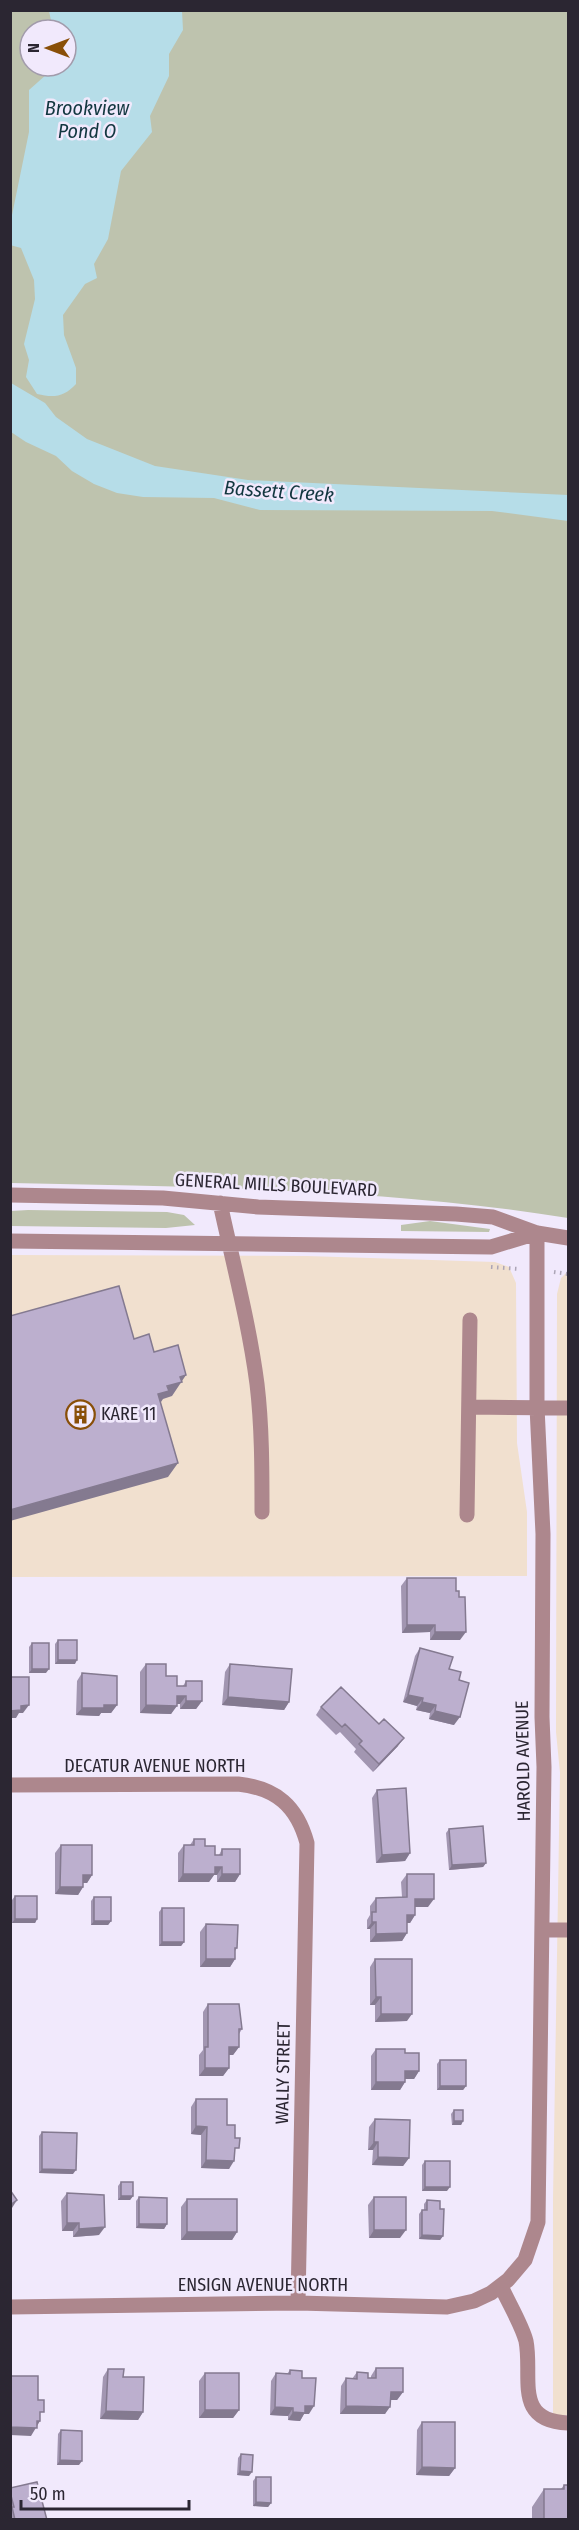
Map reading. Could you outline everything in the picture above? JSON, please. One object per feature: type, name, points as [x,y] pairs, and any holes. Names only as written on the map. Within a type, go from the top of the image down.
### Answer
[{"type":"street","name":"GENERAL MILLS BOULEVARD","points":[[10,1195],[163,1198],[258,1207],[456,1214],[493,1218],[537,1233],[568,1238]]},
{"type":"street","points":[[220,1203],[256,1383],[262,1449],[262,1512]]},
{"type":"street","name":"GENERAL MILLS BOULEVARD","points":[[10,1241],[491,1247],[537,1233]]},
{"type":"street","name":"HAROLD AVENUE","points":[[504,2283],[525,2260],[538,2222],[543,1930],[543,1534],[537,1407],[537,1233]]},
{"type":"street","points":[[467,1515],[470,1320]]},
{"type":"street","points":[[469,1407],[568,1408]]},
{"type":"street","name":"DECATUR AVENUE NORTH","points":[[10,1785],[254,1786],[268,1791],[287,1804],[295,1814],[307,1843]]},
{"type":"street","name":"WALLY STREET","points":[[298,2303],[307,1843]]},
{"type":"street","points":[[543,1930],[568,1930]]},
{"type":"street","points":[[504,2283],[526,2341],[527,2394],[537,2413],[549,2420],[568,2423]]},
{"type":"street","name":"ENSIGN AVENUE NORTH","points":[[10,2307],[298,2303],[447,2307],[474,2301],[504,2283]]},
{"type":"shaded area","points":[[11,11],[568,11],[568,1218],[430,1200],[220,1188],[11,1183]]},
{"type":"shaded area","points":[[11,1211],[167,1212],[184,1215],[195,1225],[166,1228],[11,1226]]},
{"type":"shaded area","points":[[430,1221],[490,1229],[489,1232],[401,1231],[401,1225]]},
{"type":"shaded area","points":[[11,1255],[307,1256],[495,1262],[509,1267],[516,1283],[517,1443],[527,1512],[527,1576],[11,1577]]},
{"type":"shaded area","points":[[568,1271],[568,2415],[553,2416],[553,2199],[560,1773],[556,1732],[557,1294],[561,1278]]},
{"type":"water","name":"Brookview Pond O","points":[[49,11],[182,11],[183,30],[169,54],[169,76],[150,116],[152,132],[121,171],[108,239],[94,264],[97,278],[85,284],[63,315],[64,335],[76,368],[76,384],[67,392],[54,396],[37,394],[26,377],[29,360],[24,344],[35,299],[34,280],[21,248],[10,245],[11,220],[29,132],[29,90],[42,78],[78,78],[78,18],[50,18]]},
{"type":"water","name":"Bassett Creek","points":[[11,383],[45,403],[56,417],[87,439],[155,466],[248,480],[568,495],[568,521],[492,511],[260,510],[214,498],[143,497],[117,493],[94,484],[72,471],[56,456],[11,432]]},
{"type":"building","name":"KARE 11","points":[[119,1286],[134,1339],[149,1334],[154,1352],[178,1345],[186,1375],[180,1377],[182,1382],[167,1386],[169,1391],[158,1394],[178,1463],[10,1510],[10,1316]]},
{"type":"building","points":[[407,1578],[456,1578],[456,1591],[459,1591],[459,1597],[465,1597],[466,1632],[435,1632],[435,1625],[407,1625]]},
{"type":"building","points":[[58,1640],[77,1640],[77,1660],[58,1660]]},
{"type":"building","points":[[32,1643],[49,1643],[49,1669],[32,1669]]},
{"type":"building","points":[[420,1648],[453,1657],[449,1669],[461,1672],[459,1680],[469,1683],[460,1717],[435,1711],[436,1705],[422,1702],[423,1698],[408,1695]]},
{"type":"building","points":[[146,1664],[166,1664],[166,1676],[177,1676],[177,1686],[186,1686],[186,1681],[202,1681],[202,1701],[186,1701],[186,1696],[177,1696],[177,1706],[146,1705]]},
{"type":"building","points":[[230,1664],[292,1669],[289,1702],[228,1697]]},
{"type":"building","points":[[82,1673],[117,1676],[117,1705],[104,1705],[104,1708],[82,1708]]},
{"type":"building","points":[[10,1677],[29,1677],[29,1705],[21,1706],[21,1710],[10,1711]]},
{"type":"building","points":[[341,1687],[379,1724],[384,1719],[404,1738],[379,1764],[359,1744],[362,1741],[345,1724],[342,1727],[321,1707]]},
{"type":"building","points":[[406,1788],[410,1853],[382,1855],[377,1790]]},
{"type":"building","points":[[483,1826],[486,1863],[452,1865],[449,1829]]},
{"type":"building","points":[[194,1839],[205,1839],[205,1846],[215,1846],[215,1855],[222,1855],[222,1849],[240,1849],[240,1874],[222,1874],[222,1867],[215,1867],[215,1874],[183,1874],[184,1845],[194,1845]]},
{"type":"building","points":[[61,1845],[92,1845],[92,1875],[83,1875],[83,1887],[60,1887]]},
{"type":"building","points":[[407,1874],[434,1874],[434,1899],[415,1899],[415,1915],[407,1915],[407,1933],[376,1934],[376,1922],[372,1922],[372,1912],[376,1912],[376,1898],[407,1897]]},
{"type":"building","points":[[15,1896],[37,1896],[37,1919],[15,1919]]},
{"type":"building","points":[[94,1897],[111,1897],[111,1921],[94,1921]]},
{"type":"building","points":[[162,1908],[184,1908],[184,1942],[162,1942]]},
{"type":"building","points":[[206,1924],[238,1925],[235,1959],[206,1959]]},
{"type":"building","points":[[375,1959],[412,1959],[412,2014],[381,2014],[381,1997],[376,1997]]},
{"type":"building","points":[[208,2004],[239,2004],[242,2029],[239,2029],[239,2047],[229,2047],[229,2068],[205,2068],[205,2047],[208,2047]]},
{"type":"building","points":[[376,2049],[405,2049],[405,2053],[419,2053],[419,2071],[405,2071],[405,2082],[376,2082]]},
{"type":"building","points":[[440,2060],[466,2060],[466,2086],[440,2086]]},
{"type":"building","points":[[196,2099],[227,2099],[227,2125],[235,2125],[235,2138],[240,2138],[239,2148],[235,2148],[234,2161],[206,2160],[207,2127],[196,2126]]},
{"type":"building","points":[[454,2110],[463,2110],[463,2121],[454,2121]]},
{"type":"building","points":[[375,2119],[410,2120],[409,2158],[378,2157],[378,2142],[374,2142]]},
{"type":"building","points":[[42,2132],[77,2133],[76,2170],[42,2169]]},
{"type":"building","points":[[425,2161],[450,2161],[450,2187],[425,2187]]},
{"type":"building","points":[[121,2182],[133,2182],[133,2196],[121,2196]]},
{"type":"building","points":[[10,2190],[17,2200],[10,2205]]},
{"type":"building","points":[[67,2193],[104,2195],[105,2227],[79,2229],[79,2223],[67,2223]]},
{"type":"building","points":[[139,2197],[167,2198],[167,2224],[139,2224]]},
{"type":"building","points":[[374,2197],[406,2197],[406,2230],[374,2230]]},
{"type":"building","points":[[187,2199],[237,2199],[237,2232],[187,2232]]},
{"type":"building","points":[[427,2200],[440,2201],[440,2209],[444,2209],[443,2236],[422,2235],[422,2210],[427,2210]]},
{"type":"building","points":[[376,2368],[403,2368],[403,2392],[391,2392],[390,2407],[346,2406],[346,2378],[357,2379],[357,2372],[368,2373],[368,2378],[376,2378]]},
{"type":"building","points":[[108,2369],[124,2369],[123,2377],[144,2377],[143,2412],[106,2411]]},
{"type":"building","points":[[290,2370],[302,2371],[302,2378],[316,2378],[314,2406],[305,2406],[305,2413],[293,2412],[293,2408],[275,2407],[276,2373],[290,2374]]},
{"type":"building","points":[[205,2373],[239,2373],[239,2410],[205,2410]]},
{"type":"building","points":[[10,2376],[38,2376],[38,2400],[44,2400],[44,2412],[40,2412],[37,2428],[10,2427]]},
{"type":"building","points":[[422,2422],[455,2422],[455,2468],[422,2467]]},
{"type":"building","points":[[61,2430],[82,2431],[82,2461],[60,2460]]},
{"type":"building","points":[[241,2454],[253,2455],[252,2472],[240,2471]]},
{"type":"building","points":[[256,2477],[271,2477],[271,2503],[256,2502]]},
{"type":"building","points":[[37,2482],[47,2520],[15,2520],[10,2488]]},
{"type":"building","points":[[564,2485],[568,2485],[568,2520],[544,2520],[544,2489],[564,2489]]},
{"type":"place","name":"KARE 11","points":[[80,1414]]}]
